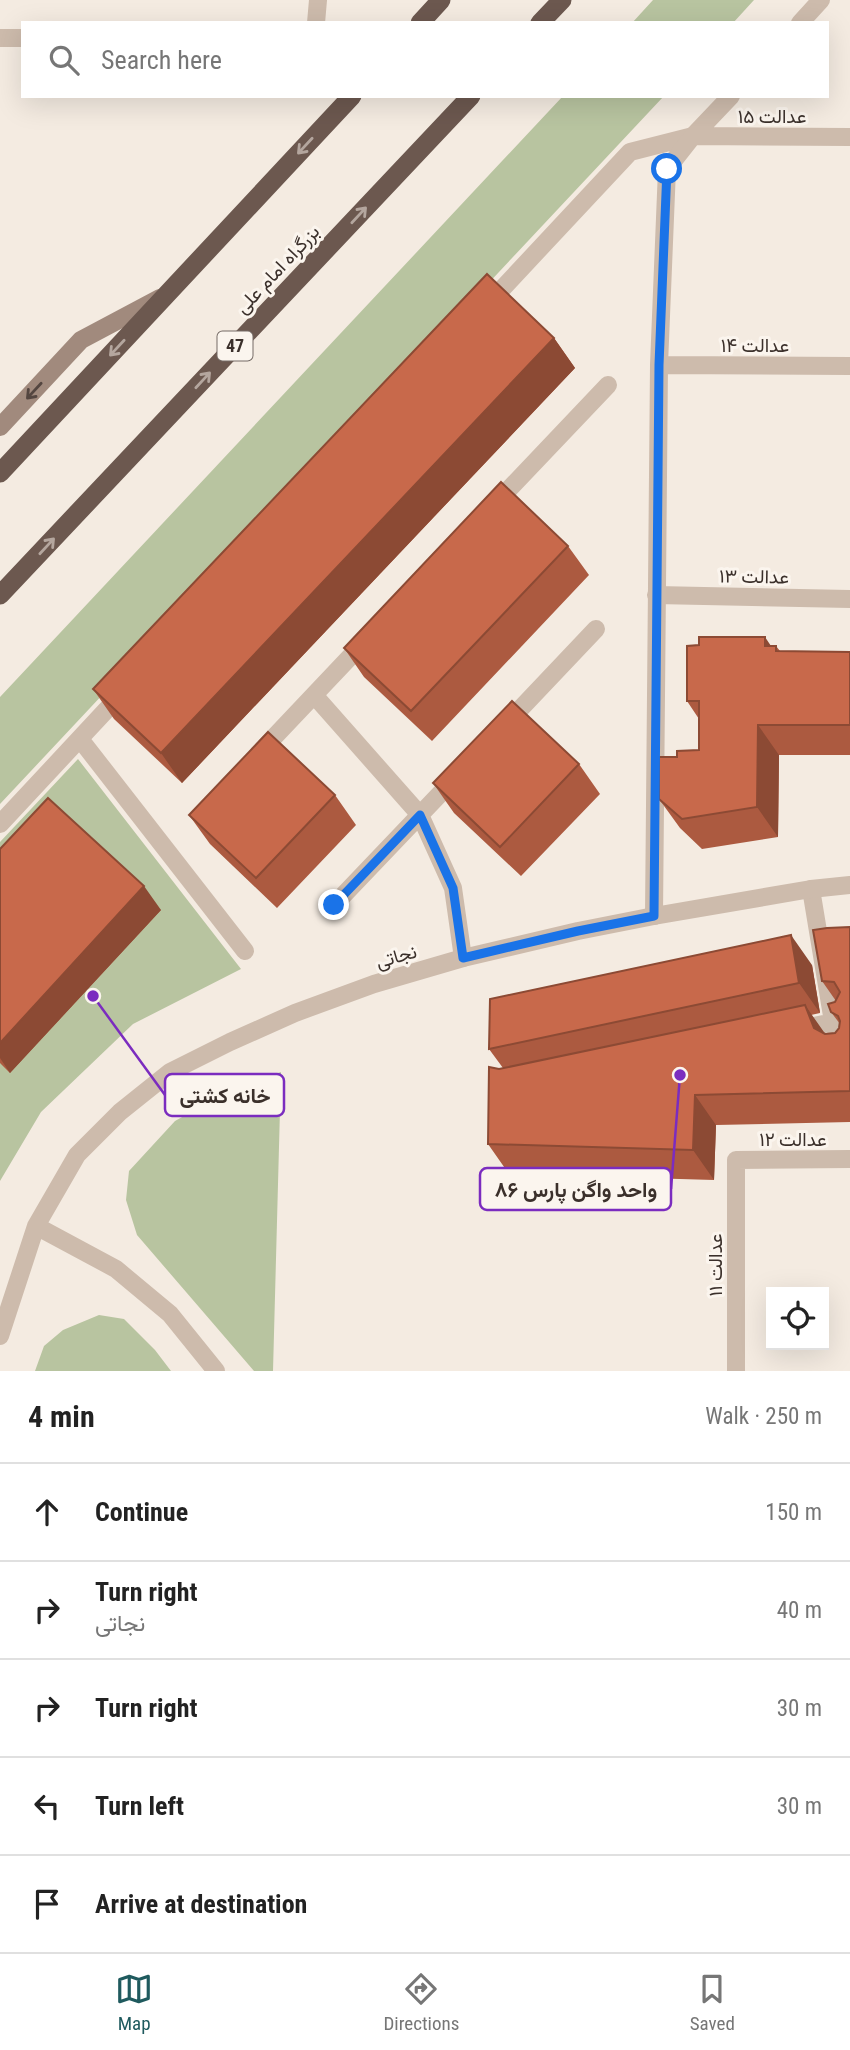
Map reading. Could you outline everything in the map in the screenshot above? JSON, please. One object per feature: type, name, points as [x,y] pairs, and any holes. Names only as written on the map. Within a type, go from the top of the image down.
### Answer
[{"type":"highway","points":[[422,21],[442,0]]},
{"type":"highway","points":[[542,21],[562,0]]},
{"type":"highway","points":[[0,473],[350,98]]},
{"type":"highway","name":"بزرگراه امام علی","points":[[0,595],[469,98]]},
{"type":"main road","points":[[0,428],[81,340],[166,295]]},
{"type":"street","points":[[316,21],[318,0]]},
{"type":"street","points":[[802,21],[821,0]]},
{"type":"street","points":[[0,38],[21,38]]},
{"type":"street","points":[[654,916],[659,365],[667,169],[693,136],[729,98]]},
{"type":"street","name":"عدالت ۱۵","points":[[478,314],[630,152],[693,136],[850,137]]},
{"type":"street","name":"عدالت ۱۴","points":[[659,365],[850,366]]},
{"type":"street","points":[[485,515],[608,385]]},
{"type":"street","name":"عدالت ۱۳","points":[[656,594],[850,599]]},
{"type":"street","points":[[248,765],[381,625]]},
{"type":"street","points":[[494,737],[596,629]]},
{"type":"street","points":[[0,824],[136,678]]},
{"type":"street","points":[[314,695],[420,815],[453,888],[463,958]]},
{"type":"street","points":[[80,739],[245,951]]},
{"type":"street","points":[[334,905],[466,766]]},
{"type":"street","name":"نجاتی","points":[[0,1336],[36,1226],[77,1155],[120,1112],[170,1072],[295,1013],[374,984],[463,958],[654,916],[811,889],[850,885]]},
{"type":"street","points":[[811,889],[842,1022],[843,1050],[850,1053]]},
{"type":"street","points":[[780,1033],[842,1022]]},
{"type":"street","name":"عدالت ۱۲","points":[[736,1160],[850,1159]]},
{"type":"street","name":"عدالت ۱۱","points":[[736,1160],[736,1371]]},
{"type":"street","points":[[36,1226],[116,1269],[170,1314],[216,1371]]},
{"type":"green space","points":[[653,0],[754,0],[735,21],[634,21]]},
{"type":"green space","points":[[561,98],[662,98],[0,804],[0,697]]},
{"type":"green space","points":[[78,759],[241,969],[133,1024],[41,1112],[0,1181],[0,842]]},
{"type":"green space","points":[[281,1072],[273,1371],[254,1371],[137,1235],[126,1200],[129,1171],[175,1121],[247,1081]]},
{"type":"green space","points":[[99,1315],[124,1319],[155,1350],[171,1371],[35,1371],[44,1346],[63,1330]]},
{"type":"building","points":[[487,274],[554,338],[161,753],[93,689]]},
{"type":"building","points":[[501,482],[568,546],[411,711],[344,648]]},
{"type":"building","points":[[699,637],[765,637],[765,646],[776,646],[776,651],[850,652],[850,725],[758,725],[757,807],[682,819],[659,799],[659,757],[677,757],[677,751],[699,750],[699,701],[687,701],[687,646],[699,645]]},
{"type":"building","points":[[512,701],[579,764],[500,847],[433,783]]},
{"type":"building","points":[[268,732],[335,795],[256,878],[189,815]]},
{"type":"building","points":[[48,798],[144,886],[0,1043],[0,849]]},
{"type":"building","points":[[850,927],[850,1091],[695,1095],[693,1150],[488,1144],[489,1067],[499,1069],[805,1005],[814,1028],[825,1034],[835,1033],[840,1021],[838,1016],[831,1012],[828,1004],[835,1002],[840,992],[834,982],[822,981],[813,930]]},
{"type":"building","points":[[791,935],[799,983],[489,1049],[490,999]]},
{"type":"place","name":"خانه کشتی","points":[[93,996]]},
{"type":"place","name":"۸۶ واحد واگن پارس","points":[[680,1075]]},
{"type":"route","points":[[334,905],[420,815],[453,888],[463,958],[654,916],[659,365],[667,169]]}]
